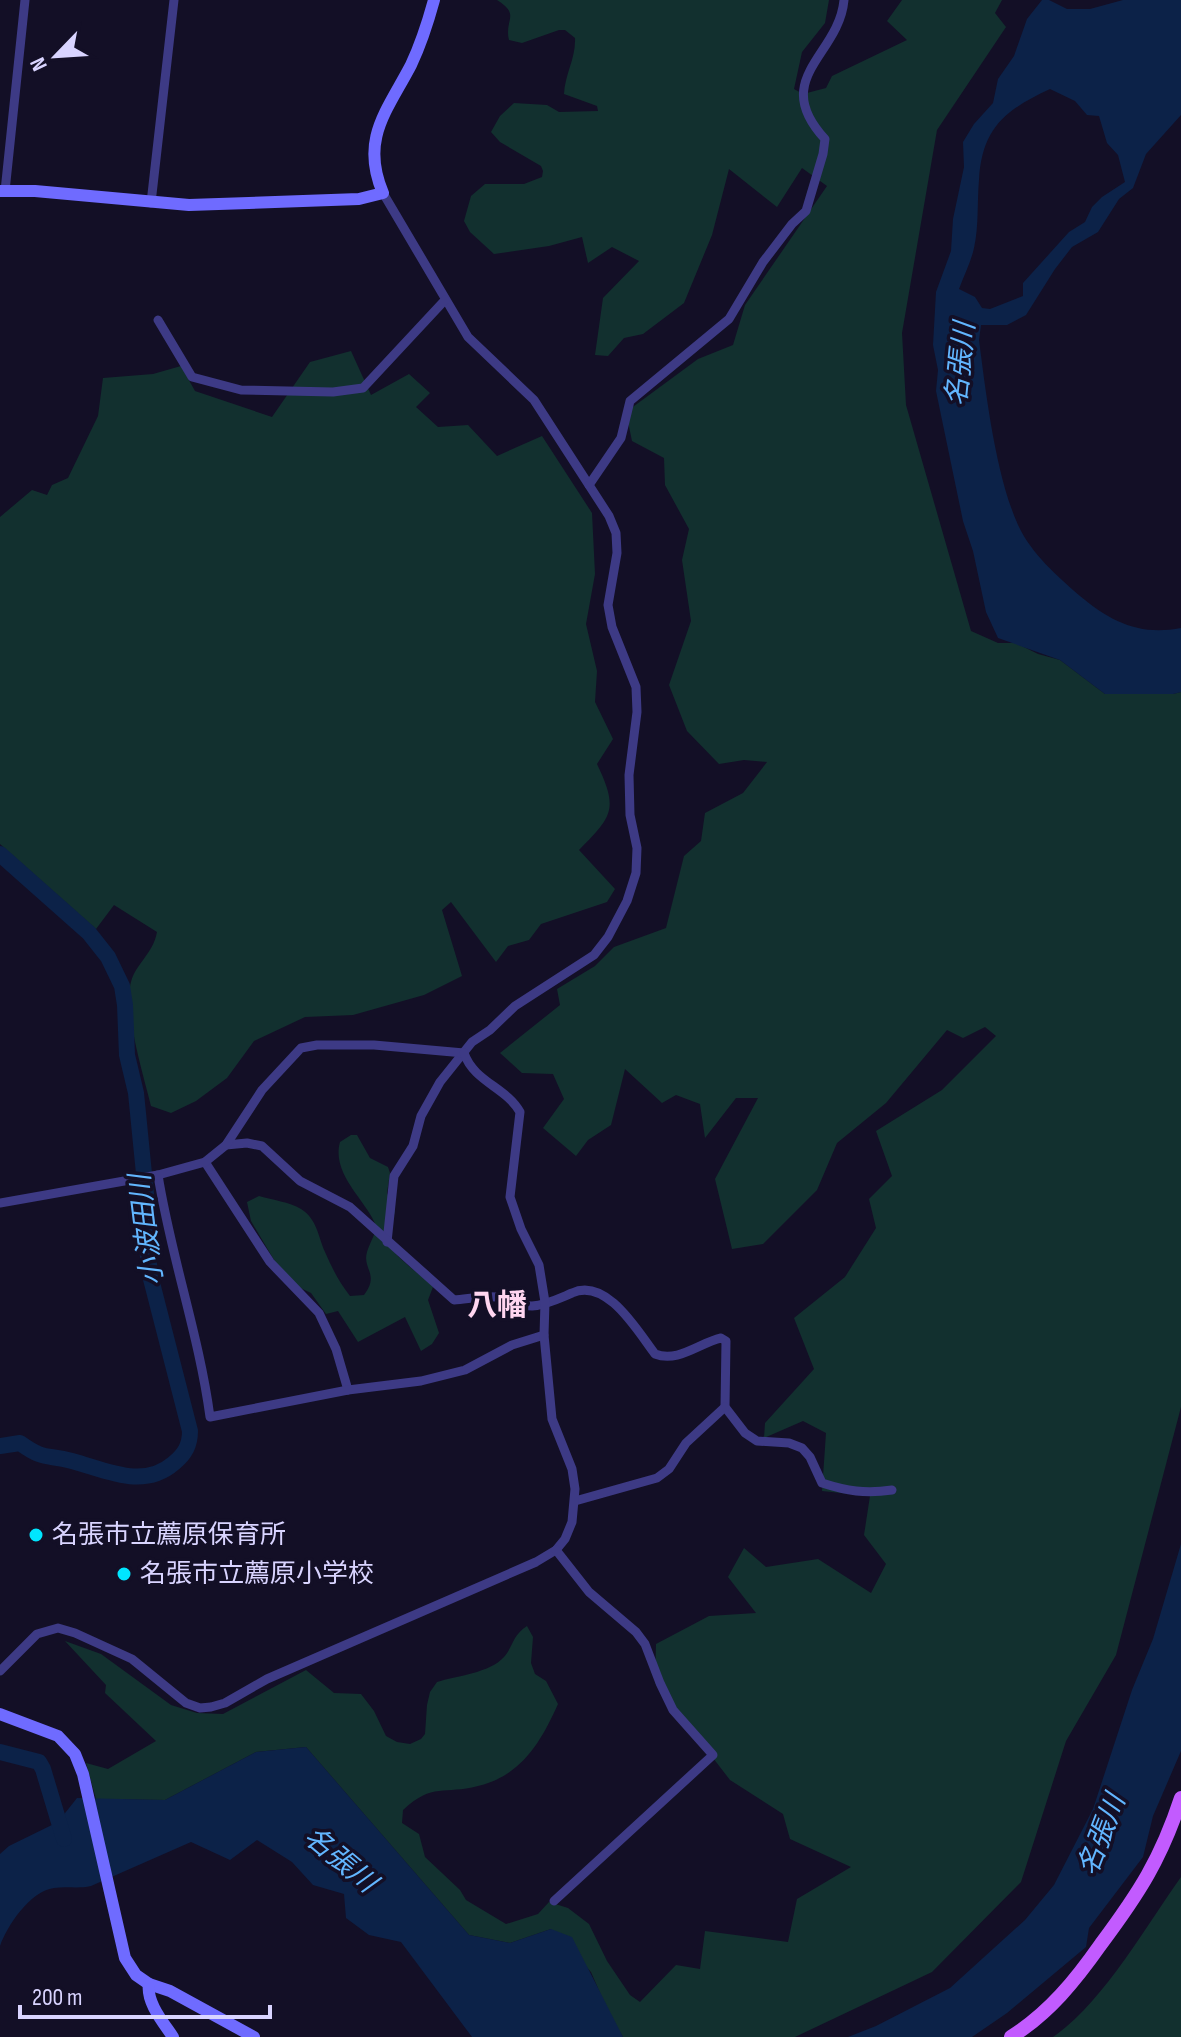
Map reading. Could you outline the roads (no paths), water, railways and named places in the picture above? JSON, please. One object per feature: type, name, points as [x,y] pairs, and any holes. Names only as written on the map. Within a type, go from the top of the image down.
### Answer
[{"type":"main road","points":[[1011,2037],[1063,1995],[1128,1909],[1147,1880],[1168,1836],[1181,1798]]},
{"type":"street","points":[[25,0],[2,191],[214,205],[359,199],[383,193]]},
{"type":"street","points":[[151,203],[174,0]]},
{"type":"street","points":[[387,1242],[394,1176],[413,1146],[421,1116],[440,1082],[472,1042],[515,1006],[594,955],[608,937],[627,901],[636,873],[637,848],[630,815],[629,775],[637,712],[636,687],[612,627],[608,605],[617,553],[616,533],[609,516],[534,400],[468,337],[383,193],[375,168],[376,134],[413,60],[434,0]]},
{"type":"street","points":[[589,485],[621,438],[630,401],[729,319],[763,262],[806,211],[825,139],[807,114],[804,88],[812,63],[838,29],[845,0]]},
{"type":"street","points":[[158,320],[192,377],[241,390],[333,392],[363,388],[445,300]]},
{"type":"street","points":[[0,1203],[157,1176],[205,1162],[226,1145],[262,1090],[301,1048],[374,1045],[464,1053]]},
{"type":"street","points":[[0,1671],[37,1634],[58,1628],[132,1659],[186,1703],[200,1708],[218,1706],[267,1679],[536,1562],[556,1550],[569,1531],[575,1501],[572,1469],[552,1419],[544,1335],[545,1302],[539,1265],[521,1229],[510,1197],[520,1112],[503,1093],[469,1068],[464,1053]]},
{"type":"street","points":[[226,1145],[247,1143],[262,1146],[300,1181],[350,1207],[454,1300],[500,1297],[520,1305],[536,1306],[582,1291],[603,1295],[615,1303],[655,1354],[664,1358],[721,1338],[726,1341],[725,1407],[745,1433],[757,1441],[789,1443],[802,1448],[810,1457],[822,1483],[851,1493],[892,1490]]},
{"type":"street","points":[[205,1162],[270,1262],[319,1313],[336,1349],[348,1390]]},
{"type":"street","points":[[157,1176],[170,1242],[199,1349],[210,1417],[348,1390],[421,1381],[465,1370],[512,1345],[544,1335]]},
{"type":"street","points":[[575,1501],[657,1478],[669,1469],[686,1443],[725,1407]]},
{"type":"street","points":[[554,1901],[713,1755],[673,1710],[645,1644],[636,1632],[589,1592],[556,1550]]},
{"type":"street","points":[[0,1714],[58,1736],[75,1754],[83,1774],[125,1958],[136,1975],[254,2037]]},
{"type":"street","points":[[149,1984],[147,1992],[173,2037]]},
{"type":"water","name":"名張川","points":[[1042,0],[1067,9],[1090,9],[1123,0],[1181,0],[1181,115],[1146,154],[1133,188],[1119,199],[1098,232],[1072,247],[1026,315],[1007,325],[981,325],[979,340],[998,461],[1011,507],[1024,537],[1080,596],[1115,620],[1152,630],[1181,628],[1181,692],[1173,694],[1105,694],[1060,660],[998,638],[986,612],[963,521],[936,391],[938,370],[933,345],[936,292],[951,251],[953,219],[964,167],[963,142],[993,103],[998,79],[1014,56],[1027,19]],"holes":[[[1050,89],[1075,101],[1087,115],[1099,116],[1107,143],[1118,155],[1125,182],[1102,197],[1092,207],[1085,222],[1069,232],[1023,283],[1023,296],[990,309],[982,308],[975,297],[959,289],[976,240],[979,180],[985,147],[999,123],[1034,97]]]},
{"type":"water","name":"名張川","points":[[1181,1544],[1181,1751],[1153,1816],[1143,1857],[1089,1928],[1086,1947],[1007,2013],[972,2037],[848,2037],[950,1988],[1025,1920],[1054,1885],[1093,1809],[1132,1690],[1153,1639]]},
{"type":"water","name":"名張川","points":[[306,1747],[469,1935],[510,1943],[551,1929],[572,1937],[623,2037],[472,2037],[401,1942],[369,1935],[346,1918],[344,1894],[313,1885],[292,1862],[257,1840],[230,1860],[191,1842],[91,1886],[59,1887],[45,1891],[28,1902],[0,1946],[0,1854],[9,1846],[58,1822],[77,1798],[165,1800],[256,1752]]},
{"type":"waterway","name":"小波田川","points":[[0,854],[89,933],[108,957],[122,986],[127,1055],[136,1093],[147,1204],[151,1279],[190,1431],[186,1449],[174,1463],[162,1471],[137,1477],[41,1455],[20,1443],[0,1446]]},
{"type":"waterway","name":"小波田川","points":[[0,1752],[39,1762],[64,1839]]},
{"type":"place","name":"名張市立薦原保育所","points":[[36,1535]]},
{"type":"place","name":"名張市立薦原小学校","points":[[124,1574]]},
{"type":"district","name":"八幡","points":[[497,1306]]}]
